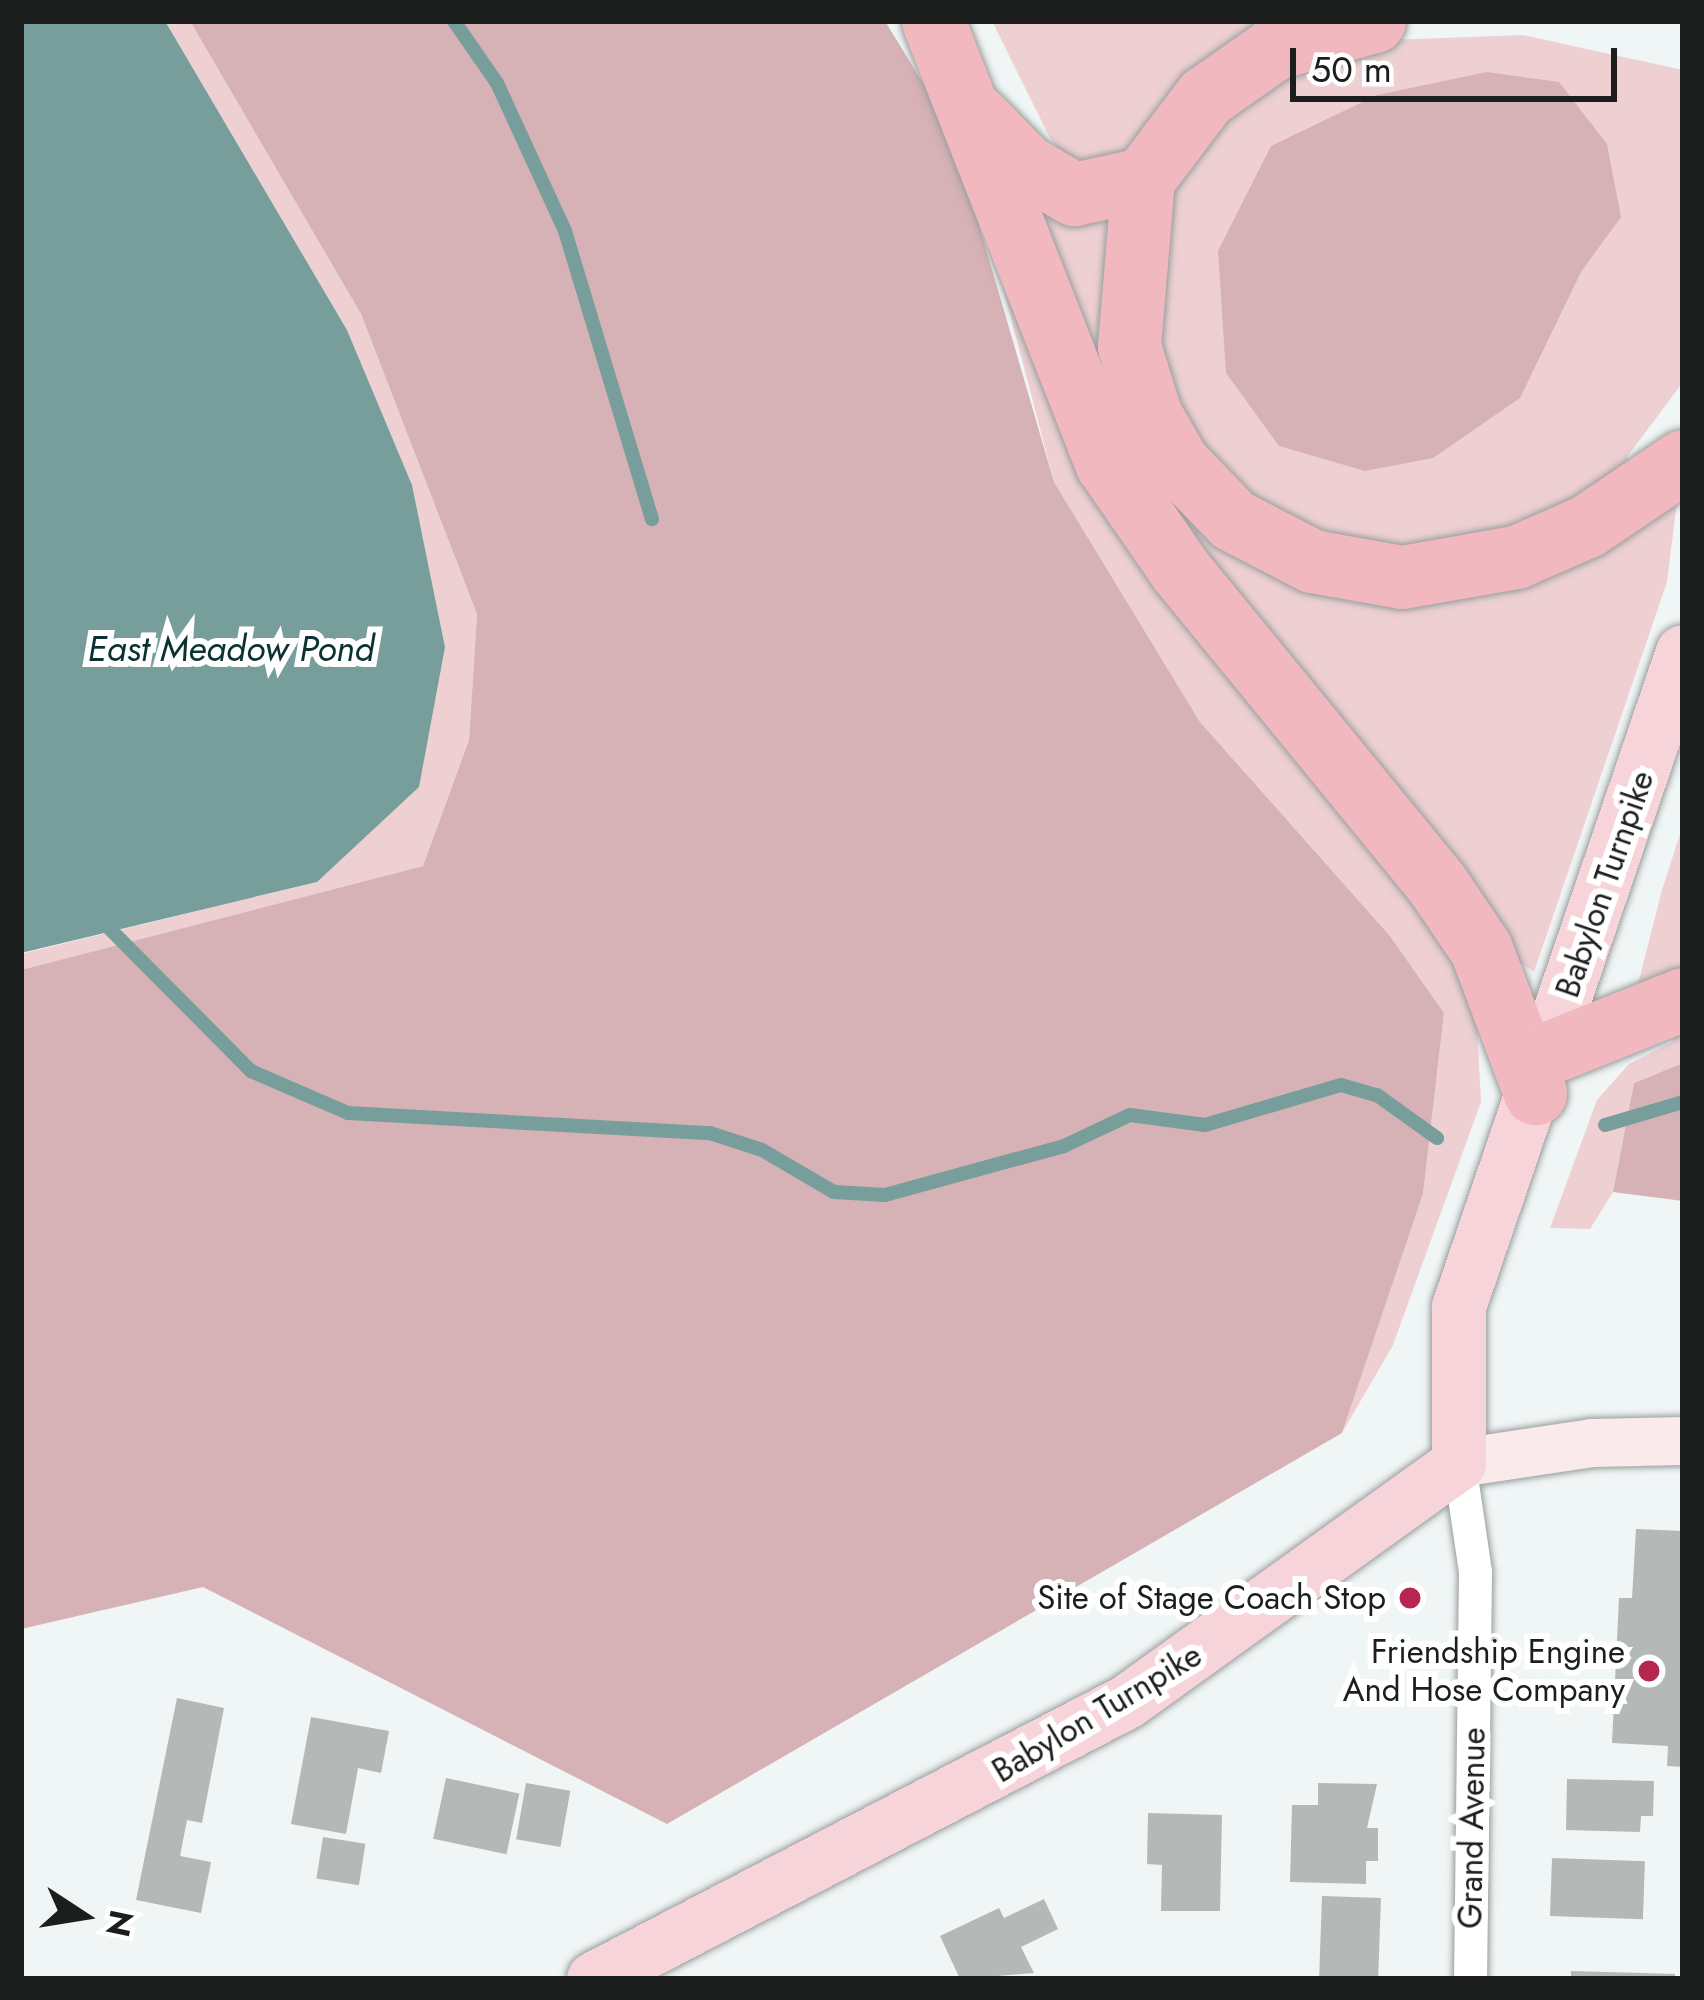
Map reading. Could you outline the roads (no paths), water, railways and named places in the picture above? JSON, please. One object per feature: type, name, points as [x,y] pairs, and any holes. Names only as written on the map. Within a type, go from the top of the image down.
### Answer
[{"type":"highway","points":[[933,21],[976,115],[1046,324],[1106,464],[1180,569],[1437,884],[1480,949],[1541,1073],[1683,999]]},
{"type":"highway","points":[[1374,21],[1275,48],[1205,97],[1143,179],[1129,346],[1150,414],[1178,463],[1233,520],[1312,562],[1402,577],[1473,570],[1587,526],[1683,461]]},
{"type":"highway","points":[[976,115],[1026,166],[1074,194],[1143,179]]},
{"type":"main road","name":"Babylon Turnpike","points":[[594,1979],[1127,1702],[1459,1463],[1460,1307],[1683,652]]},
{"type":"street","points":[[1459,1463],[1593,1442],[1683,1441]]},
{"type":"street","name":"Grand Avenue","points":[[1459,1463],[1475,1572],[1470,1979]]},
{"type":"water","name":"East Meadow Pond","points":[[21,21],[165,21],[347,330],[412,485],[445,647],[419,787],[317,882],[21,953]]},
{"type":"waterway","points":[[454,21],[497,83],[565,231],[652,519]]},
{"type":"waterway","points":[[104,923],[251,1071],[348,1113],[710,1133],[762,1150],[834,1192],[885,1195],[1064,1146],[1130,1115],[1205,1125],[1341,1085],[1377,1095],[1437,1138]]},
{"type":"waterway","points":[[1605,1125],[1683,1102]]},
{"type":"place","name":"Site of Stage Coach Stop","points":[[1410,1598]]},
{"type":"place","name":"Friendship Engine And Hose Company","points":[[1649,1671]]}]
